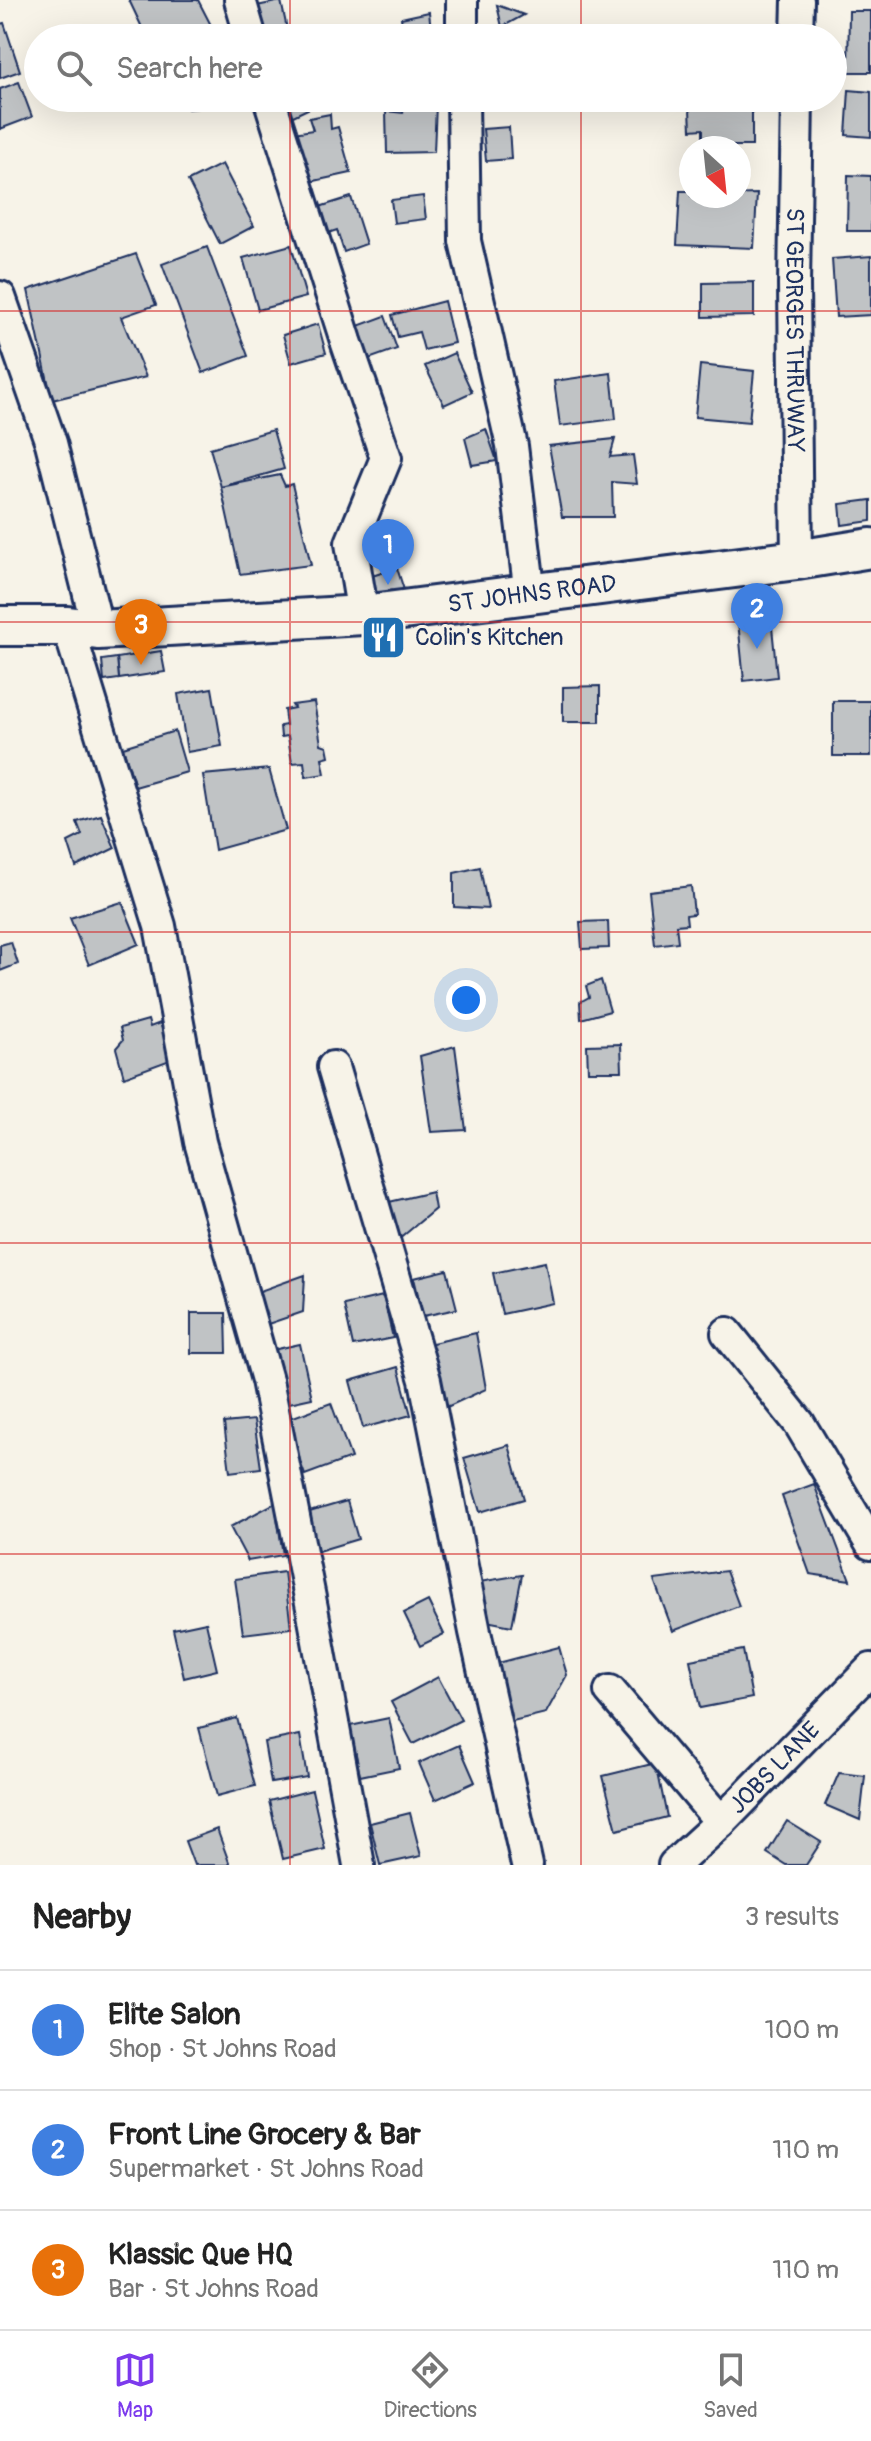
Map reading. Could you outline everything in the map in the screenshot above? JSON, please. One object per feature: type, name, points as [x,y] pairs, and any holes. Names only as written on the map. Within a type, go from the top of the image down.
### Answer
[{"type":"main road","name":"ST JOHNS ROAD","points":[[0,626],[83,628],[363,615],[871,548]]},
{"type":"street","points":[[240,0],[247,24]]},
{"type":"street","points":[[462,0],[462,24]]},
{"type":"street","points":[[797,24],[798,0]]},
{"type":"street","points":[[273,112],[386,458],[351,543],[363,615]]},
{"type":"street","points":[[463,112],[465,241],[512,446],[530,595]]},
{"type":"street","name":"ST GEORGES THRUWAY","points":[[797,112],[794,285],[797,560]]},
{"type":"street","points":[[0,297],[51,443],[83,628],[160,926],[200,1142],[267,1380],[359,1865]]},
{"type":"street","points":[[333,1067],[425,1380],[475,1632],[527,1865]]},
{"type":"street","points":[[727,1333],[799,1423],[871,1544]]},
{"type":"street","name":"JOBS LANE","points":[[674,1865],[721,1822],[871,1669]]},
{"type":"street","points":[[610,1691],[721,1822]]},
{"type":"building","points":[[129,0],[198,0],[210,24],[140,24]]},
{"type":"building","points":[[281,1],[286,24],[250,24],[247,8]]},
{"type":"building","points":[[497,5],[524,15],[508,24],[501,24]]},
{"type":"building","points":[[849,11],[871,11],[871,72],[848,72]]},
{"type":"building","points":[[429,12],[430,24],[402,24],[401,18]]},
{"type":"building","points":[[4,23],[20,71],[0,78],[0,24]]},
{"type":"building","points":[[19,82],[24,95],[24,112],[30,112],[32,117],[0,129],[0,89]]},
{"type":"building","points":[[849,90],[871,92],[871,137],[846,135]]},
{"type":"building","points":[[285,112],[302,112],[289,118]]},
{"type":"building","points":[[386,112],[436,112],[434,152],[387,153]]},
{"type":"building","points":[[690,112],[752,112],[752,146],[751,136],[703,136],[703,129],[691,130]]},
{"type":"building","points":[[330,114],[331,129],[338,127],[351,173],[305,183],[293,133],[313,130],[309,118]]},
{"type":"building","points":[[509,127],[511,159],[486,161],[483,129]]},
{"type":"building","points":[[222,164],[254,226],[220,244],[188,181]]},
{"type":"building","points":[[848,175],[871,176],[871,231],[847,231]]},
{"type":"building","points":[[751,194],[757,194],[754,248],[677,245],[679,208],[751,208]]},
{"type":"building","points":[[423,196],[426,219],[394,223],[391,200]]},
{"type":"building","points":[[351,197],[366,244],[344,252],[337,230],[319,236],[310,210]]},
{"type":"building","points":[[291,245],[306,297],[258,310],[243,258]]},
{"type":"building","points":[[207,247],[248,356],[203,373],[162,264]]},
{"type":"building","points":[[136,254],[156,305],[121,317],[146,377],[52,400],[28,290]]},
{"type":"building","points":[[871,256],[871,315],[836,317],[832,259]]},
{"type":"building","points":[[754,282],[754,316],[703,317],[703,283]]},
{"type":"building","points":[[444,301],[454,343],[424,350],[419,332],[398,337],[392,315]]},
{"type":"building","points":[[385,316],[397,349],[366,360],[355,327]]},
{"type":"building","points":[[318,324],[326,353],[291,363],[283,335]]},
{"type":"building","points":[[454,353],[472,392],[444,405],[425,366]]},
{"type":"building","points":[[700,365],[754,371],[749,422],[695,417]]},
{"type":"building","points":[[611,373],[616,419],[560,426],[554,381]]},
{"type":"building","points":[[486,429],[497,461],[472,465],[465,438]]},
{"type":"building","points":[[273,430],[284,469],[221,487],[210,448]]},
{"type":"building","points":[[615,439],[610,457],[633,455],[637,484],[612,482],[613,517],[562,517],[549,446]]},
{"type":"building","points":[[280,475],[285,486],[292,484],[311,565],[240,574],[221,487]]},
{"type":"building","points":[[871,500],[871,521],[842,525],[840,504]]},
{"type":"building","points":[[397,568],[405,593],[379,601],[372,576]]},
{"type":"building","points":[[771,617],[777,677],[744,681],[738,621]]},
{"type":"building","name":"Colin's Kitchen","points":[[392,628],[394,645],[376,646],[375,630]]},
{"type":"building","points":[[161,651],[165,672],[119,679],[117,658]]},
{"type":"building","points":[[117,658],[119,679],[104,681],[102,660]]},
{"type":"building","points":[[600,686],[600,722],[563,722],[563,687]]},
{"type":"building","points":[[212,688],[222,746],[187,752],[178,694]]},
{"type":"building","points":[[833,701],[871,701],[871,756],[833,756]]},
{"type":"building","points":[[314,702],[321,744],[327,746],[329,756],[322,758],[325,774],[306,777],[304,762],[292,763],[288,736],[281,737],[280,726],[286,725],[284,710],[294,708],[292,705]]},
{"type":"building","points":[[175,731],[187,772],[135,787],[123,747]]},
{"type":"building","points":[[269,769],[286,830],[215,850],[203,775]]},
{"type":"building","points":[[101,815],[115,848],[76,867],[68,842],[82,835],[77,822]]},
{"type":"building","points":[[480,867],[488,909],[454,907],[454,873]]},
{"type":"building","points":[[691,886],[694,914],[686,915],[687,924],[676,925],[678,942],[655,945],[649,891]]},
{"type":"building","points":[[122,902],[139,944],[89,965],[70,918]]},
{"type":"building","points":[[608,921],[609,948],[582,949],[580,922]]},
{"type":"building","points":[[11,942],[18,964],[0,971],[0,945]]},
{"type":"building","points":[[601,980],[610,1011],[581,1019],[580,1002],[589,997],[586,986]]},
{"type":"building","points":[[148,1020],[150,1027],[160,1023],[173,1059],[124,1077],[116,1048],[123,1040],[120,1028]]},
{"type":"building","points":[[621,1044],[622,1071],[588,1071],[587,1045]]},
{"type":"building","points":[[455,1046],[466,1130],[431,1132],[420,1056]]},
{"type":"building","points":[[432,1192],[435,1209],[397,1241],[389,1202]]},
{"type":"building","points":[[545,1262],[553,1303],[502,1314],[493,1273]]},
{"type":"building","points":[[447,1270],[457,1309],[423,1316],[414,1278]]},
{"type":"building","points":[[305,1275],[303,1312],[268,1324],[257,1292]]},
{"type":"building","points":[[383,1296],[393,1338],[353,1346],[344,1305]]},
{"type":"building","points":[[191,1313],[226,1313],[227,1353],[191,1353]]},
{"type":"building","points":[[476,1333],[486,1389],[436,1412],[415,1347]]},
{"type":"building","points":[[300,1344],[312,1398],[280,1405],[268,1351]]},
{"type":"building","points":[[398,1367],[411,1415],[363,1428],[350,1381]]},
{"type":"building","points":[[331,1403],[351,1458],[305,1475],[285,1420]]},
{"type":"building","points":[[254,1420],[261,1468],[230,1472],[224,1423]]},
{"type":"building","points":[[509,1445],[524,1499],[480,1512],[464,1458]]},
{"type":"building","points":[[814,1484],[850,1580],[810,1574],[782,1496]]},
{"type":"building","points":[[347,1501],[358,1539],[318,1551],[306,1513]]},
{"type":"building","points":[[275,1503],[283,1555],[248,1561],[230,1527]]},
{"type":"building","points":[[726,1571],[739,1606],[673,1631],[654,1580]]},
{"type":"building","points":[[284,1572],[291,1628],[243,1634],[235,1579]]},
{"type":"building","points":[[522,1575],[512,1626],[486,1621],[479,1582]]},
{"type":"building","points":[[428,1601],[444,1634],[420,1646],[404,1613]]},
{"type":"building","points":[[206,1622],[217,1670],[184,1678],[173,1629]]},
{"type":"building","points":[[559,1647],[567,1675],[546,1713],[496,1725],[483,1667]]},
{"type":"building","points":[[743,1650],[752,1698],[700,1708],[690,1660]]},
{"type":"building","points":[[438,1677],[461,1720],[413,1744],[391,1702]]},
{"type":"building","points":[[237,1718],[255,1786],[217,1796],[199,1728]]},
{"type":"building","points":[[389,1718],[399,1768],[360,1776],[350,1726]]},
{"type":"building","points":[[300,1735],[307,1777],[271,1783],[264,1742]]},
{"type":"building","points":[[459,1745],[475,1782],[435,1800],[419,1763]]},
{"type":"building","points":[[656,1763],[667,1817],[617,1830],[603,1776]]},
{"type":"building","points":[[839,1773],[865,1776],[860,1820],[825,1805]]},
{"type":"building","points":[[312,1790],[325,1849],[283,1859],[269,1801]]},
{"type":"building","points":[[410,1813],[421,1856],[380,1865],[370,1823]]},
{"type":"building","points":[[787,1821],[821,1842],[806,1865],[786,1865],[767,1853]]},
{"type":"building","points":[[217,1829],[230,1865],[194,1865],[185,1841]]},
{"type":"place","name":"Elite Salon","points":[[388,585]]},
{"type":"place","name":"Colin's Kitchen","points":[[384,637]]},
{"type":"place","name":"Front Line Grocery & Bar","points":[[757,649]]},
{"type":"place","name":"Klassic Que HQ","points":[[141,665]]}]
